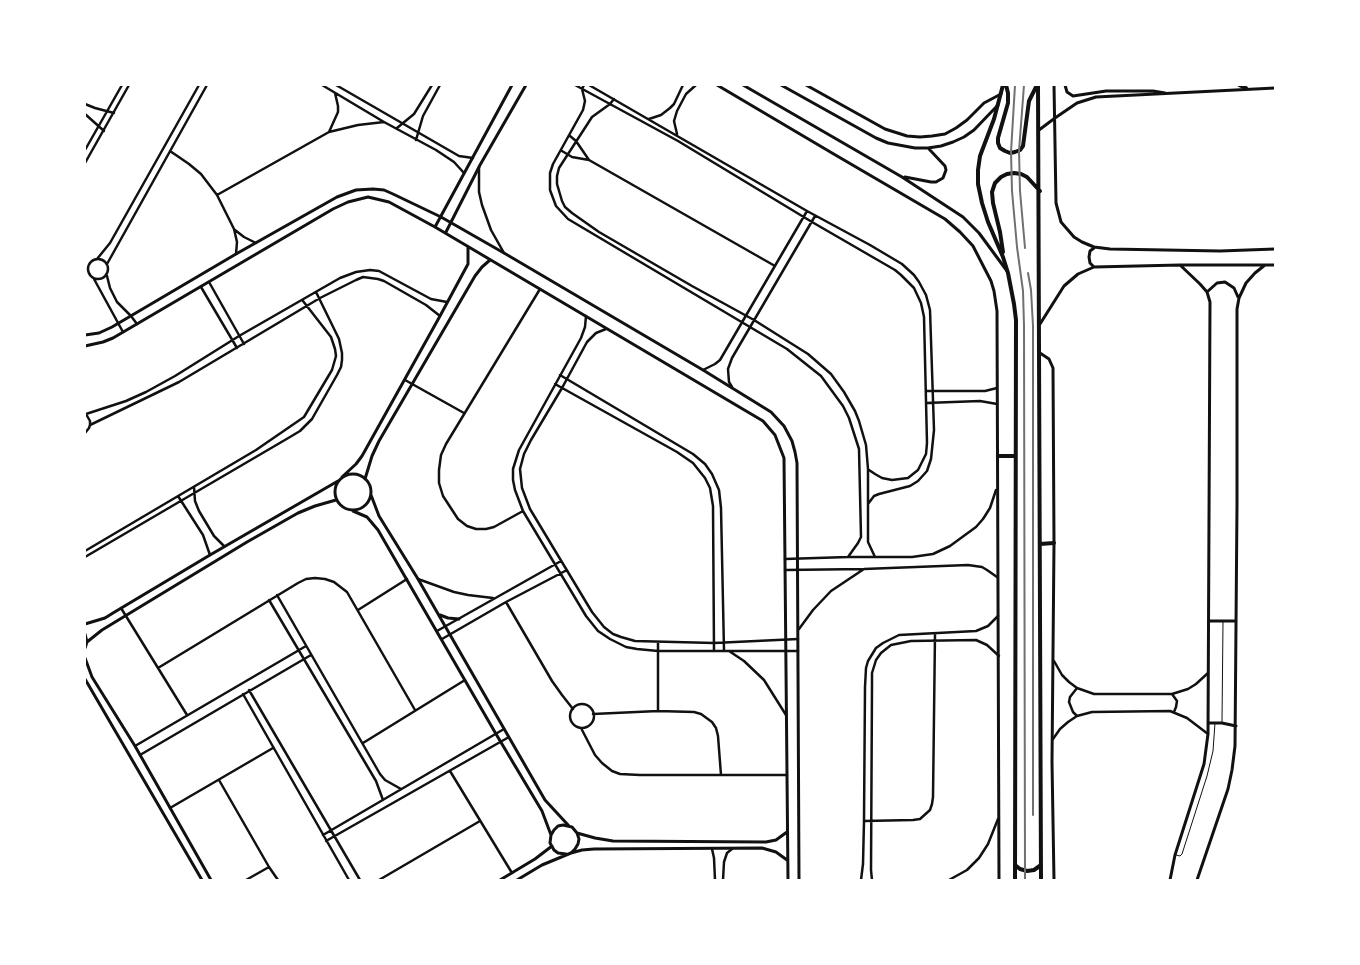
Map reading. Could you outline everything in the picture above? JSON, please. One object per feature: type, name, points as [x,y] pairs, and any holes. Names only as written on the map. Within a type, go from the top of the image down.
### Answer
[{"type":"highway","points":[[1004,85],[980,156],[978,184],[988,222],[1008,273],[1016,320],[1015,880]]},
{"type":"highway","points":[[1004,85],[1008,93],[1008,103],[998,143],[1000,148],[1010,153],[1020,150],[1023,146],[1029,101],[1038,85]]},
{"type":"highway","points":[[1038,85],[1042,880]]},
{"type":"highway","points":[[1239,85],[1246,88]]},
{"type":"highway","points":[[1003,257],[992,192],[995,183],[1007,174],[1021,174],[1040,191]]},
{"type":"highway","points":[[998,456],[1016,456]]},
{"type":"highway","points":[[1040,544],[1054,544]]},
{"type":"highway","points":[[1015,864],[1020,869],[1027,871],[1034,870],[1042,864]]},
{"type":"street","points":[[85,150],[122,85]]},
{"type":"street","points":[[85,163],[129,85]]},
{"type":"street","points":[[98,259],[110,243],[199,85]]},
{"type":"street","points":[[137,324],[112,295],[108,283],[107,264],[207,85]]},
{"type":"street","points":[[322,85],[436,150],[454,162],[464,173]]},
{"type":"street","points":[[336,85],[459,156],[473,158]]},
{"type":"street","points":[[397,129],[414,114],[432,85]]},
{"type":"street","points":[[416,140],[423,116],[440,85]]},
{"type":"street","points":[[436,227],[512,85]]},
{"type":"street","points":[[446,232],[480,165],[526,85]]},
{"type":"street","points":[[575,85],[678,141],[895,270],[914,288],[924,317],[926,454],[918,470],[908,478],[892,480],[882,478],[868,469]]},
{"type":"street","points":[[584,85],[582,89],[583,110],[553,164],[550,173],[550,190],[556,206],[568,218],[596,236],[787,349],[821,376],[843,406],[849,418],[860,454],[861,537],[848,557]]},
{"type":"street","points":[[589,85],[815,216],[870,245],[902,264],[914,275],[926,295],[930,310],[934,430],[932,449],[927,471],[915,484],[874,496],[868,504]]},
{"type":"street","points":[[649,119],[661,115],[670,108],[678,98],[683,85]]},
{"type":"street","points":[[677,135],[674,121],[676,111],[686,94],[696,85]]},
{"type":"street","points":[[717,85],[945,219],[973,246],[992,281],[996,300],[998,456],[999,880]]},
{"type":"street","points":[[743,85],[902,177],[964,218],[971,224],[1008,273]]},
{"type":"street","points":[[781,85],[876,138],[901,146],[928,148],[953,142],[974,130],[998,104]]},
{"type":"street","points":[[806,85],[885,128],[907,136],[920,137],[945,134],[967,120],[984,103],[1002,93]]},
{"type":"street","points":[[1054,85],[1056,203],[1061,222],[1074,237],[1094,247],[1131,250],[1237,251],[1275,249]]},
{"type":"street","points":[[1065,85],[1067,92],[1073,96],[1115,91],[1168,93]]},
{"type":"street","points":[[1039,130],[1077,103],[1096,97],[1275,88]]},
{"type":"street","points":[[329,132],[338,112],[334,92]]},
{"type":"street","points":[[614,99],[592,118],[559,168],[557,176],[558,193],[565,207],[599,232],[754,320],[808,354],[838,382],[859,421],[866,445],[868,469],[868,542],[875,557]]},
{"type":"street","points":[[423,100],[429,104]]},
{"type":"street","points":[[85,104],[114,113]]},
{"type":"street","points":[[85,114],[104,131]]},
{"type":"street","points":[[217,195],[329,132],[358,125],[384,122]]},
{"type":"street","points":[[570,136],[576,141],[589,160]]},
{"type":"street","points":[[902,177],[931,182],[940,181],[943,178],[946,170],[945,166],[928,148]]},
{"type":"street","points":[[170,150],[201,174],[217,195],[234,229],[237,242],[236,254]]},
{"type":"street","points":[[561,150],[572,157],[589,160],[775,266]]},
{"type":"street","points":[[710,160],[712,156]]},
{"type":"street","points":[[480,165],[479,192],[482,205],[490,230],[504,253]]},
{"type":"street","points":[[85,335],[99,333],[118,324],[337,197],[364,188],[384,190],[450,222],[704,370],[771,412],[784,426],[792,441],[797,463],[799,880]]},
{"type":"street","points":[[85,346],[103,342],[123,332],[333,209],[348,202],[368,198],[389,202],[446,232],[490,260],[763,421],[775,434],[784,458],[788,880]]},
{"type":"street","points":[[704,370],[720,360],[807,211]]},
{"type":"street","points":[[732,387],[729,382],[729,363],[815,216]]},
{"type":"street","points":[[234,229],[256,243]]},
{"type":"street","points":[[596,236],[599,232]]},
{"type":"street","points":[[85,624],[105,618],[224,546],[338,481],[362,456],[405,380],[468,264],[468,246]]},
{"type":"street","points":[[1094,247],[1089,257],[1090,263],[1094,267]]},
{"type":"street","points":[[90,275],[88,270],[92,261],[103,260],[107,264]]},
{"type":"street","points":[[366,479],[372,456],[412,384],[475,276],[490,260]]},
{"type":"street","points":[[85,262],[89,265]]},
{"type":"street","points":[[1170,880],[1175,855],[1204,764],[1208,734],[1210,302],[1207,292],[1180,265]]},
{"type":"street","points":[[1197,880],[1230,779],[1235,752],[1238,504],[1236,320],[1238,298],[1242,289],[1250,278],[1265,265]]},
{"type":"street","points":[[1040,324],[1064,286],[1078,274],[1094,267],[1275,265]]},
{"type":"street","points":[[85,433],[90,424],[86,414],[134,399],[176,376],[232,340],[349,274],[370,270],[386,274],[431,299],[447,302]]},
{"type":"street","points":[[85,272],[94,279],[123,332]]},
{"type":"street","points":[[94,279],[102,279],[108,273]]},
{"type":"street","points":[[90,424],[179,382],[320,298],[363,277],[378,279],[395,287],[426,305],[440,316]]},
{"type":"street","points":[[208,282],[244,344]]},
{"type":"street","points":[[1207,292],[1217,283],[1225,282],[1234,288],[1238,298]]},
{"type":"street","points":[[201,287],[237,348]]},
{"type":"street","points":[[523,511],[494,527],[476,529],[467,526],[458,519],[443,496],[439,483],[439,470],[441,455],[446,444],[540,289]]},
{"type":"street","points":[[85,557],[300,431],[312,419],[341,367],[342,353],[339,339],[316,292]]},
{"type":"street","points":[[85,551],[194,487],[282,433],[304,417],[332,370],[335,362],[335,349],[331,337],[303,300]]},
{"type":"street","points":[[586,315],[583,333],[524,439],[515,460],[513,480],[523,511],[586,616],[598,631],[610,640],[626,647],[658,651],[798,651]]},
{"type":"street","points":[[608,328],[596,334],[587,342],[531,440],[524,454],[520,469],[524,497],[530,509],[592,612],[604,627],[613,634],[628,639],[658,642],[714,643],[798,639]]},
{"type":"street","points":[[1040,353],[1049,359],[1053,368],[1052,741],[1054,880]]},
{"type":"street","points":[[560,375],[687,450],[701,460],[712,474],[720,490],[723,643],[726,650],[744,661],[764,680],[786,716]]},
{"type":"street","points":[[176,376],[179,382]]},
{"type":"street","points":[[405,380],[464,413]]},
{"type":"street","points":[[555,384],[676,452],[697,466],[706,480],[712,497],[714,539],[714,650]]},
{"type":"street","points":[[926,391],[985,391],[997,388]]},
{"type":"street","points":[[926,403],[980,401],[997,404]]},
{"type":"street","points":[[282,433],[285,440]]},
{"type":"street","points":[[342,477],[354,474],[366,479],[379,516],[439,614],[546,800],[555,812],[577,833],[613,841],[766,842],[776,840],[787,832]]},
{"type":"street","points":[[338,481],[334,490],[336,500],[343,508],[367,517],[378,530],[542,811],[551,835]]},
{"type":"street","points":[[785,559],[922,557],[933,554],[965,537],[976,527],[983,519],[993,500],[998,482]]},
{"type":"street","points":[[194,487],[198,510],[214,536],[224,546]]},
{"type":"street","points":[[353,511],[363,508],[371,495]]},
{"type":"street","points":[[178,496],[205,538],[210,555]]},
{"type":"street","points":[[87,642],[102,630],[247,542],[298,513],[336,500]]},
{"type":"street","points":[[714,539],[722,539]]},
{"type":"street","points":[[437,631],[561,561]]},
{"type":"street","points":[[785,570],[974,566],[987,570],[998,579]]},
{"type":"street","points":[[798,631],[813,610],[831,591],[864,569]]},
{"type":"street","points":[[442,639],[567,570]]},
{"type":"street","points":[[158,668],[298,583],[306,579],[325,579],[341,586],[347,592],[415,710]]},
{"type":"street","points":[[358,610],[407,579]]},
{"type":"street","points":[[418,579],[454,592],[495,599]]},
{"type":"street","points":[[277,595],[384,780],[401,789]]},
{"type":"street","points":[[269,600],[376,781],[383,800]]},
{"type":"street","points":[[506,602],[552,682],[573,709]]},
{"type":"street","points":[[121,608],[187,715]]},
{"type":"street","points":[[439,614],[448,618],[459,619]]},
{"type":"street","points":[[861,880],[863,864],[866,668],[868,661],[876,648],[899,635],[976,632],[988,626],[999,615]]},
{"type":"street","points":[[1209,621],[1236,621]]},
{"type":"street","points":[[85,634],[87,642],[85,648]]},
{"type":"street","points":[[864,821],[920,819],[930,810],[933,798],[935,634]]},
{"type":"street","points":[[872,880],[872,678],[876,660],[891,645],[899,642],[935,640],[976,640],[987,645],[999,656]]},
{"type":"street","points":[[658,642],[658,711]]},
{"type":"street","points":[[135,746],[306,646]]},
{"type":"street","points":[[140,755],[311,654]]},
{"type":"street","points":[[85,658],[92,677],[135,746],[210,880]]},
{"type":"street","points":[[1053,660],[1062,675],[1077,688],[1094,694],[1172,694],[1188,689],[1209,672]]},
{"type":"street","points":[[85,679],[202,880]]},
{"type":"street","points":[[362,743],[465,680]]},
{"type":"street","points":[[1077,688],[1070,697],[1069,702],[1077,716]]},
{"type":"street","points":[[249,690],[360,880]]},
{"type":"street","points":[[243,694],[349,880]]},
{"type":"street","points":[[1172,694],[1177,702],[1174,712]]},
{"type":"street","points":[[581,705],[591,709],[593,714],[592,723],[582,728],[572,722],[570,714],[573,709],[581,705]]},
{"type":"street","points":[[593,714],[658,711],[694,712],[701,714],[712,722],[716,728],[721,775]]},
{"type":"street","points":[[1052,741],[1060,728],[1077,716],[1092,712],[1174,712],[1187,718],[1208,734]]},
{"type":"street","points":[[1208,723],[1236,726]]},
{"type":"street","points":[[582,728],[595,755],[612,771],[620,774],[787,775]]},
{"type":"street","points":[[323,834],[504,729]]},
{"type":"street","points":[[864,734],[872,734]]},
{"type":"street","points":[[326,841],[509,737]]},
{"type":"street","points":[[170,808],[273,748]]},
{"type":"street","points":[[450,771],[512,873]]},
{"type":"street","points":[[219,780],[278,880]]},
{"type":"street","points":[[949,880],[967,870],[979,858],[988,844],[998,817]]},
{"type":"street","points":[[379,880],[480,821]]},
{"type":"street","points":[[569,826],[558,826],[551,835],[550,843],[558,853],[594,849],[766,849],[776,852],[788,860]]},
{"type":"street","points":[[516,880],[575,849],[579,838],[577,833]]},
{"type":"street","points":[[705,841],[705,849]]},
{"type":"street","points":[[500,880],[541,855],[552,846]]},
{"type":"street","points":[[724,880],[724,862],[727,853],[732,848]]},
{"type":"street","points":[[712,849],[715,880]]},
{"type":"street","points":[[246,880],[269,867]]},
{"type":"lane","points":[[1222,723],[1223,621]]},
{"type":"lane","points":[[1175,855],[1182,855],[1207,776],[1213,751],[1215,723]]},
{"type":"railway","points":[[1015,85],[1011,152],[1012,191],[1023,291],[1024,326],[1025,880]]},
{"type":"railway","points":[[1024,85],[1019,151],[1025,248]]},
{"type":"railway","points":[[1028,273],[1033,326],[1033,815]]}]
